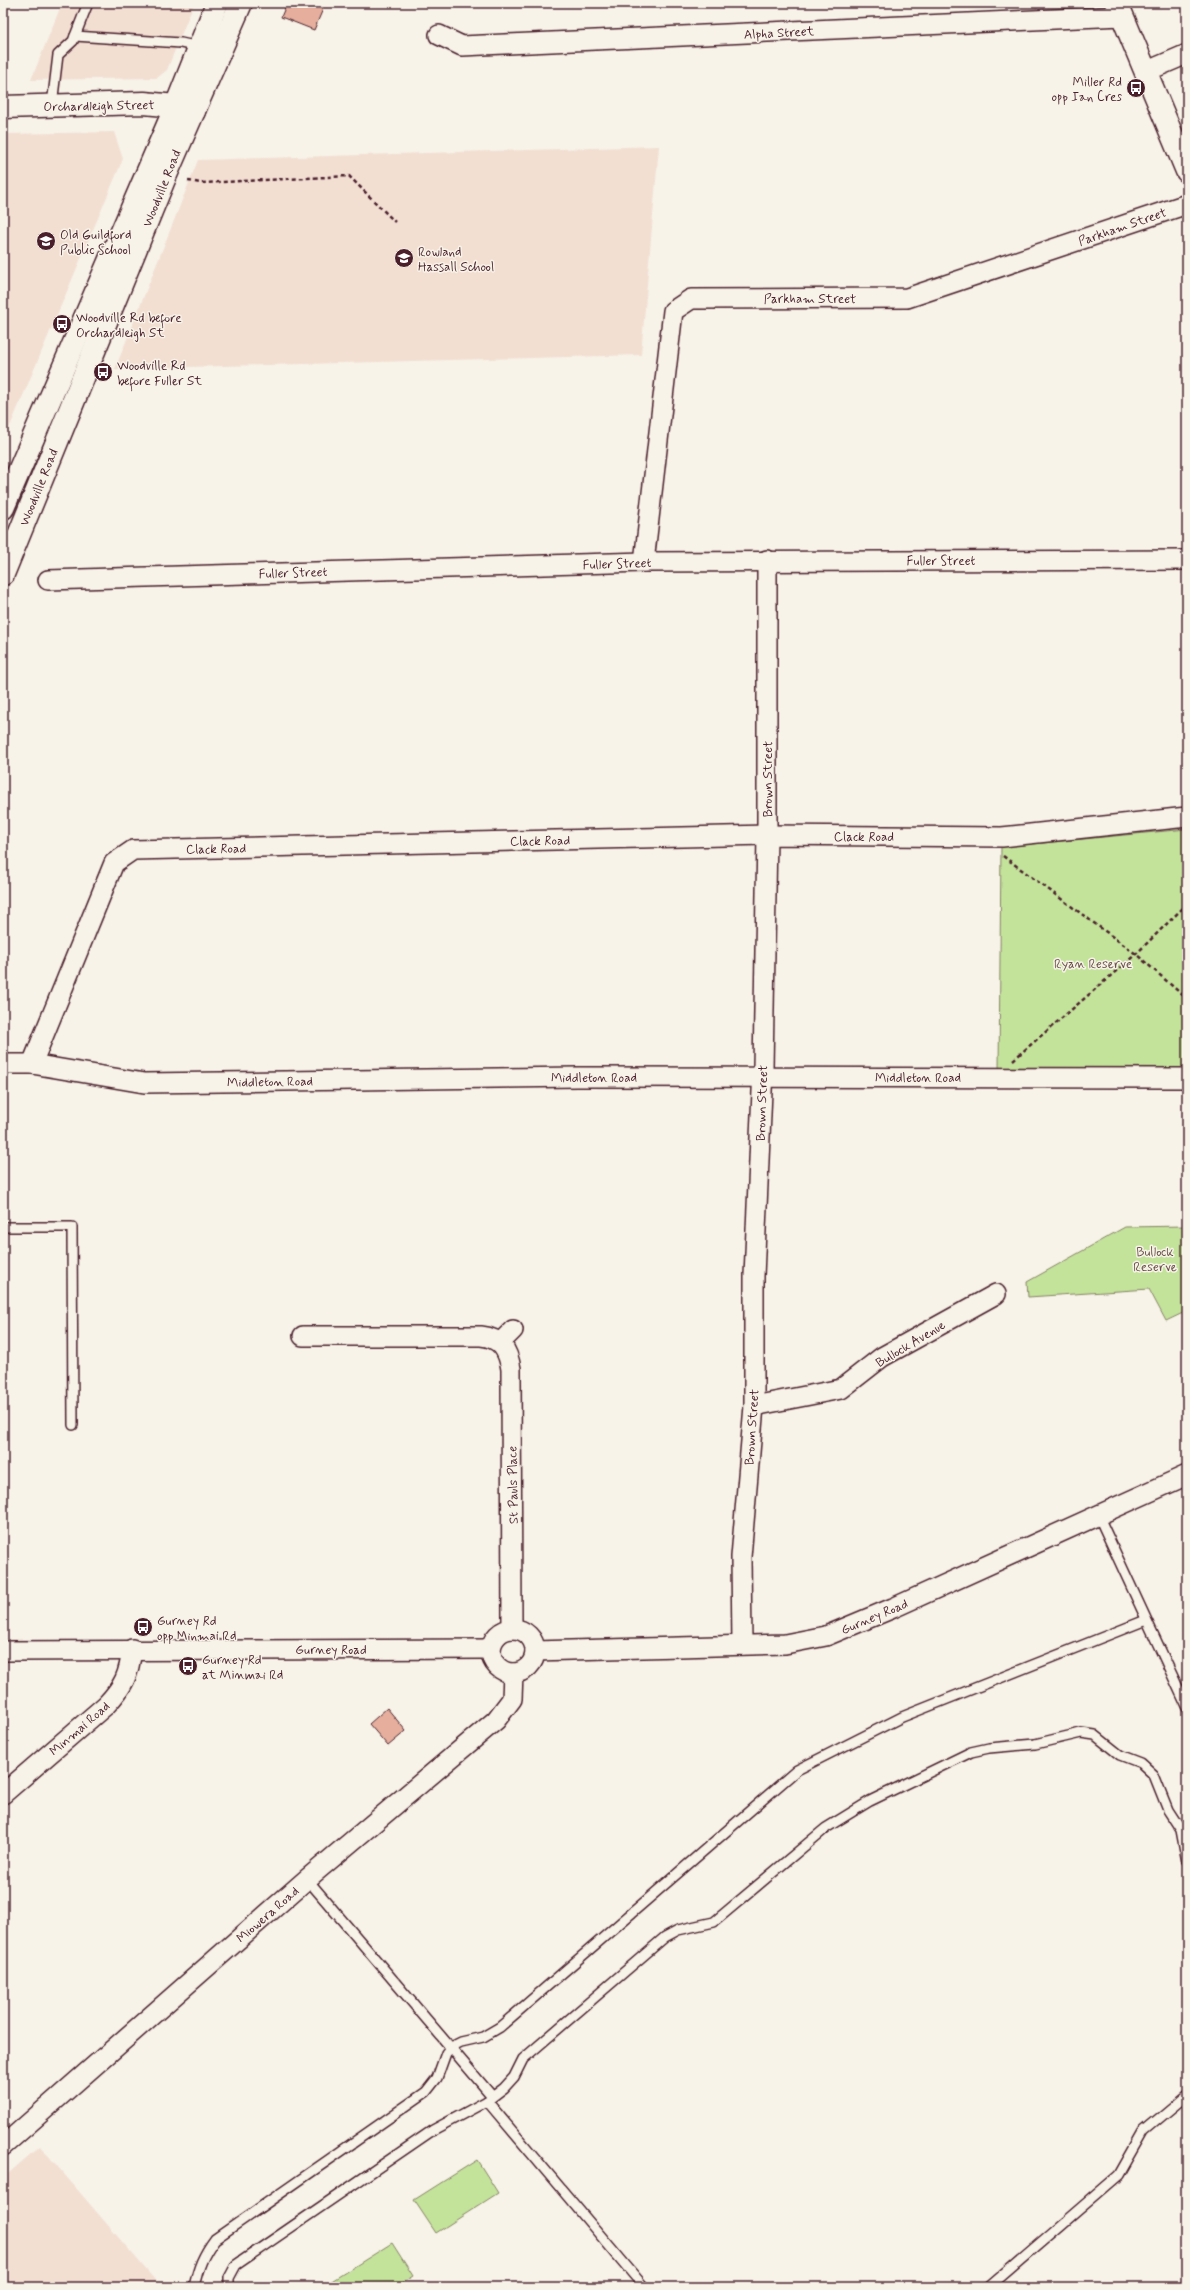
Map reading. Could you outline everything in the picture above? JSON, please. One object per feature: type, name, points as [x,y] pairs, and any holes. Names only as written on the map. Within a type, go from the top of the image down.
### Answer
[{"type":"main road","name":"Woodville Road","points":[[3,574],[185,108],[190,45],[217,3]]},
{"type":"main road","name":"Woodville Road","points":[[3,508],[185,108],[241,3]]},
{"type":"main road","points":[[1119,9],[1187,171]]},
{"type":"main road","name":"Orchardleigh Street","points":[[3,106],[144,103],[185,108]]},
{"type":"street","name":"Alpha Street","points":[[439,35],[462,46],[1119,9]]},
{"type":"street","points":[[1146,72],[1187,54]]},
{"type":"street","name":"Parkham Street","points":[[644,562],[673,311],[691,299],[907,298],[1187,204]]},
{"type":"street","name":"Fuller Street","points":[[48,580],[644,562],[767,560],[1187,560]]},
{"type":"street","name":"Brown Street","points":[[742,1645],[741,1557],[754,1406],[754,1276],[762,1077],[767,835],[767,560]]},
{"type":"street","name":"Clack Road","points":[[32,1064],[114,862],[133,850],[767,835],[1002,837],[1187,817]]},
{"type":"street","name":"Middleton Road","points":[[3,1064],[32,1064],[144,1083],[578,1077],[1187,1078]]},
{"type":"street","name":"Bullock Avenue","points":[[754,1406],[841,1389],[882,1357],[996,1294]]},
{"type":"street","name":"St Pauls Place","points":[[303,1336],[481,1336],[495,1339],[506,1337],[511,1369],[512,1629]]},
{"type":"street","name":"Gurney Road","points":[[535,1651],[786,1644],[826,1636],[1187,1475]]},
{"type":"street","points":[[512,1629],[519,1630],[530,1638],[535,1651],[531,1664],[520,1672],[506,1673],[494,1664],[491,1649],[495,1638],[506,1630],[512,1629]]},
{"type":"street","name":"Gurney Road","points":[[3,1651],[132,1649],[491,1649]]},
{"type":"street","name":"Minmai Road","points":[[3,1794],[106,1705],[116,1694],[130,1670],[132,1649]]},
{"type":"street","name":"Miowera Road","points":[[3,2146],[307,1879],[496,1720],[512,1699],[513,1673]]},
{"type":"lane","points":[[52,105],[58,55],[75,36],[88,3]]},
{"type":"lane","points":[[75,36],[190,45]]},
{"type":"lane","points":[[3,1227],[72,1227],[73,1425]]},
{"type":"lane","points":[[1098,1516],[1187,1707]]},
{"type":"lane","points":[[194,2287],[197,2270],[204,2254],[215,2239],[426,2092],[437,2078],[446,2053],[451,2047],[461,2042],[483,2037],[500,2027],[797,1770],[902,1717],[1146,1620]]},
{"type":"lane","points":[[229,2287],[229,2278],[236,2265],[433,2130],[504,2088],[514,2077],[523,2059],[665,1937],[678,1930],[714,1922],[837,1820],[870,1800],[971,1752],[1000,1746],[1035,1744],[1081,1733],[1095,1735],[1120,1755],[1141,1763],[1154,1775],[1168,1810],[1181,1830],[1187,1862]]},
{"type":"lane","points":[[307,1879],[451,2047],[489,2098],[644,2287]]},
{"type":"lane","points":[[989,2287],[1119,2175],[1144,2131],[1187,2095]]},
{"type":"path","points":[[188,181],[201,183],[349,176],[395,222]]},
{"type":"path","points":[[980,837],[1136,954],[1187,999]]},
{"type":"path","points":[[993,1077],[1136,954],[1187,904]]},
{"type":"shaded area","points":[[62,3],[194,3],[167,70],[157,78],[31,80]]},
{"type":"shaded area","name":"Old Guildford Public School","points":[[114,132],[123,159],[3,443],[3,134]]},
{"type":"shaded area","name":"Rowland Hassall School","points":[[659,146],[641,355],[115,369],[198,160]]},
{"type":"shaded area","points":[[40,2146],[161,2287],[3,2287],[3,2178]]},
{"type":"green space","name":"Ryan Reserve","points":[[1187,829],[1187,1073],[999,1072],[1001,847]]},
{"type":"green space","name":"Bullock Reserve","points":[[1187,1226],[1187,1311],[1166,1321],[1149,1289],[1028,1297],[1027,1282],[1125,1227]]},
{"type":"green space","points":[[477,2160],[498,2193],[436,2233],[414,2200]]},
{"type":"green space","points":[[392,2243],[413,2276],[395,2287],[333,2287],[330,2282]]},
{"type":"building","points":[[287,3],[322,3],[320,8],[323,9],[314,30],[281,17]]},
{"type":"building","points":[[387,1708],[406,1731],[388,1746],[369,1724]]},
{"type":"place","name":"Miller Rd opp Ian Cres","points":[[1136,88]]},
{"type":"place","name":"Old Guildford Public School","points":[[46,241]]},
{"type":"place","name":"Rowland Hassall School","points":[[404,258]]},
{"type":"place","name":"Woodville Rd before Orchardleigh St","points":[[62,324]]},
{"type":"place","name":"Woodville Rd before Fuller St","points":[[103,372]]},
{"type":"place","name":"Gurney Rd opp Minmai Rd","points":[[143,1627]]},
{"type":"place","name":"Gurney Rd at Minmai Rd","points":[[188,1666]]}]
